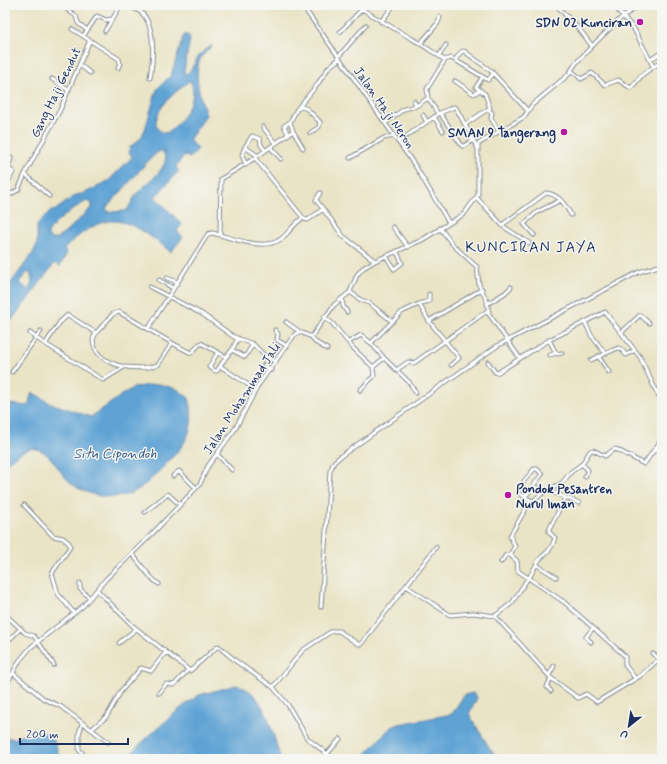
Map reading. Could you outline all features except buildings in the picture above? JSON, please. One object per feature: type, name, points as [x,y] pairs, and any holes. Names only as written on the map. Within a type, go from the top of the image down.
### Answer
[{"type":"street","points":[[61,5],[76,16],[78,23],[87,30]]},
{"type":"street","points":[[105,31],[121,5]]},
{"type":"street","points":[[128,5],[142,14],[149,30],[153,49],[150,78]]},
{"type":"street","name":"Jalan Haji Neron","points":[[302,5],[418,170],[449,223]]},
{"type":"street","points":[[356,5],[381,22],[445,60]]},
{"type":"street","points":[[340,32],[366,5]]},
{"type":"street","points":[[381,22],[394,5]]},
{"type":"street","points":[[556,5],[580,30],[592,46]]},
{"type":"street","points":[[613,5],[624,16],[642,43],[653,66]]},
{"type":"street","points":[[477,147],[480,142],[522,119],[532,105],[572,71],[576,63],[592,46],[624,16],[639,5]]},
{"type":"street","name":"Gang Haji Gendut","points":[[5,204],[9,195],[18,190],[25,174],[60,110],[90,40],[84,35],[97,16],[112,19]]},
{"type":"street","points":[[420,44],[438,23],[440,17]]},
{"type":"street","points":[[288,134],[284,126],[290,122],[297,109],[366,25]]},
{"type":"street","points":[[72,29],[81,35],[84,35]]},
{"type":"street","points":[[90,40],[119,59],[120,63],[118,68]]},
{"type":"street","points":[[439,56],[446,45]]},
{"type":"street","points":[[650,60],[662,52],[662,48]]},
{"type":"street","points":[[455,60],[461,52],[464,51],[493,74],[528,111]]},
{"type":"street","points":[[473,140],[462,146],[428,98],[427,89],[445,60],[450,58],[482,78],[488,80],[493,74]]},
{"type":"street","points":[[572,71],[581,79],[592,73],[605,85],[618,80],[631,88],[653,66],[662,61]]},
{"type":"street","points":[[80,65],[90,73]]},
{"type":"street","points":[[466,124],[490,108],[486,95],[476,87],[482,78]]},
{"type":"street","points":[[52,79],[68,90]]},
{"type":"street","points":[[455,81],[474,94],[480,90]]},
{"type":"street","points":[[385,123],[404,109],[416,106],[428,98]]},
{"type":"street","points":[[414,101],[416,106]]},
{"type":"street","points":[[297,109],[305,107],[320,122],[319,126],[310,133]]},
{"type":"street","points":[[311,336],[324,317],[342,298],[350,292],[360,271],[375,261],[422,240],[440,228],[461,218],[477,198],[477,147],[466,124],[455,108],[439,113],[398,142]]},
{"type":"street","points":[[488,109],[492,113],[492,118],[499,132]]},
{"type":"street","points":[[423,115],[427,122]]},
{"type":"street","points":[[434,117],[443,131]]},
{"type":"street","points":[[290,122],[303,148]]},
{"type":"street","points":[[263,127],[275,143]]},
{"type":"street","points":[[220,235],[220,181],[294,131]]},
{"type":"street","points":[[246,164],[242,155],[252,136],[261,141],[261,145],[265,150]]},
{"type":"street","points":[[350,158],[384,138],[394,136]]},
{"type":"street","points":[[245,147],[257,157],[302,218],[308,220],[323,209]]},
{"type":"street","points":[[270,147],[281,159]]},
{"type":"street","points":[[11,158],[8,168],[13,172],[5,188],[12,193]]},
{"type":"street","points":[[25,174],[49,196]]},
{"type":"street","points":[[320,193],[316,200],[343,236],[375,261]]},
{"type":"street","points":[[502,225],[546,193],[561,200],[571,215]]},
{"type":"street","points":[[477,198],[502,225],[529,243]]},
{"type":"street","points":[[534,235],[524,224],[537,212],[561,200]]},
{"type":"street","points":[[148,329],[208,234],[212,233],[251,244],[262,244],[280,240],[302,218]]},
{"type":"street","points":[[393,227],[408,247]]},
{"type":"street","points":[[440,228],[454,246],[477,267],[479,285],[482,289],[488,311],[519,357]]},
{"type":"street","points":[[386,256],[394,269],[402,263],[397,252]]},
{"type":"street","points":[[321,607],[330,471],[334,462],[507,340],[639,272],[662,265]]},
{"type":"street","points":[[167,278],[177,282]]},
{"type":"street","points":[[159,280],[173,288]]},
{"type":"street","points":[[150,287],[202,314],[238,338],[253,344],[265,356],[276,362]]},
{"type":"street","points":[[487,304],[505,293],[511,287]]},
{"type":"street","points":[[429,321],[482,289]]},
{"type":"street","points":[[350,292],[361,300],[369,303],[392,321]]},
{"type":"street","points":[[371,343],[402,312],[428,301],[429,294]]},
{"type":"street","points":[[342,298],[343,306],[347,312]]},
{"type":"street","points":[[419,304],[429,321],[458,358],[451,365]]},
{"type":"street","points":[[398,369],[408,362],[414,362],[446,342],[488,311]]},
{"type":"street","points":[[172,343],[158,366],[149,368],[124,367],[114,364],[96,351],[93,339],[96,333],[116,312],[191,353],[201,343],[226,357]]},
{"type":"street","points":[[488,362],[496,373],[519,357],[549,340],[605,312],[635,350],[662,400]]},
{"type":"street","points":[[46,344],[67,315],[96,333]]},
{"type":"street","points":[[622,332],[640,315],[649,323]]},
{"type":"street","points":[[324,317],[332,323],[373,367],[374,376],[360,390]]},
{"type":"street","points":[[286,322],[300,332],[311,336],[315,342],[327,349]]},
{"type":"street","points":[[584,322],[591,335],[605,353]]},
{"type":"street","points":[[275,330],[278,334],[277,340],[287,346]]},
{"type":"street","points":[[12,372],[41,331]]},
{"type":"street","name":"Jalan Mohammad Jali","points":[[5,687],[14,674],[20,660],[38,641],[74,613],[90,598],[196,488],[217,454],[235,429],[256,390],[295,334],[300,332]]},
{"type":"street","points":[[30,333],[103,380],[124,367]]},
{"type":"street","points":[[349,342],[361,335],[371,343],[384,358],[398,369],[416,393]]},
{"type":"street","points":[[218,352],[209,367],[216,371],[232,350],[238,338]]},
{"type":"street","points":[[549,340],[556,353]]},
{"type":"street","points":[[232,350],[245,357],[253,344]]},
{"type":"street","points":[[591,360],[618,348],[626,354],[635,350]]},
{"type":"street","points":[[550,355],[562,352]]},
{"type":"street","points":[[598,356],[609,372]]},
{"type":"street","points":[[373,367],[384,358]]},
{"type":"street","points":[[264,365],[271,370]]},
{"type":"street","points":[[220,366],[256,390]]},
{"type":"street","points":[[501,562],[506,555],[510,555],[515,546],[510,535],[521,513],[532,501],[546,491],[562,483],[571,472],[582,464],[592,450],[605,456],[615,449],[644,464],[662,438]]},
{"type":"street","points":[[656,448],[662,454]]},
{"type":"street","points":[[217,454],[232,470]]},
{"type":"street","points":[[582,464],[588,470],[585,477]]},
{"type":"street","points":[[524,481],[534,469],[537,469],[542,474],[525,497]]},
{"type":"street","points":[[173,476],[179,471],[196,488]]},
{"type":"street","points":[[533,486],[565,498],[569,498],[579,503]]},
{"type":"street","points":[[145,512],[168,494],[180,505]]},
{"type":"street","points":[[520,494],[532,501]]},
{"type":"street","points":[[495,616],[510,606],[542,556],[547,554],[552,547],[555,538],[549,530],[565,498]]},
{"type":"street","points":[[24,505],[54,536],[63,538],[69,543],[70,547],[53,571],[52,576],[58,594],[74,613]]},
{"type":"street","points":[[272,687],[303,650],[332,631],[339,631],[358,644],[361,644],[436,547]]},
{"type":"street","points":[[132,554],[144,566],[154,581],[159,584]]},
{"type":"street","points":[[510,555],[517,561],[517,570],[564,602],[626,656],[625,665],[635,678]]},
{"type":"street","points":[[537,565],[556,577]]},
{"type":"street","points":[[80,583],[80,589],[90,598]]},
{"type":"street","points":[[406,586],[450,615],[473,612],[495,616],[562,690],[576,698],[586,694],[597,702],[644,673],[662,656]]},
{"type":"street","points":[[97,590],[136,629],[188,670]]},
{"type":"street","points":[[5,614],[28,634],[34,636],[54,665]]},
{"type":"street","points":[[11,638],[21,628]]},
{"type":"street","points":[[591,642],[586,637],[593,628]]},
{"type":"street","points":[[119,643],[136,629]]},
{"type":"street","points":[[159,693],[166,684],[174,685],[188,670],[192,670],[218,646],[237,662],[272,687],[288,705],[307,738],[332,759]]},
{"type":"street","points":[[92,729],[107,716],[121,691],[141,668],[151,671],[166,652]]},
{"type":"street","points":[[653,654],[662,663]]},
{"type":"street","points":[[551,691],[547,687],[554,666]]},
{"type":"street","points":[[14,674],[44,699],[60,706],[108,742]]},
{"type":"street","points":[[82,724],[79,734],[79,750],[88,759]]},
{"type":"street","points":[[327,754],[340,739]]},
{"type":"water","points":[[184,35],[188,35],[190,39],[184,71],[185,74],[188,73],[200,55],[207,48],[213,45],[201,58],[197,75],[206,115],[189,140],[198,149],[190,158],[184,155],[176,167],[179,171],[155,197],[182,224],[177,231],[183,237],[171,252],[156,240],[129,224],[118,221],[106,222],[93,226],[79,235],[64,249],[67,253],[60,266],[55,263],[5,329],[5,291],[33,253],[37,244],[37,224],[51,210],[54,211],[76,195],[85,193],[108,181],[132,157],[129,152],[130,147],[141,138],[157,89],[171,75]],"holes":[[[189,81],[191,82],[193,94],[190,105],[181,120],[173,129],[165,133],[159,130],[156,126],[157,119],[159,112],[167,100]],[[161,151],[165,156],[163,167],[138,192],[126,211],[108,212],[106,209],[108,205],[143,166]],[[87,201],[92,203],[92,207],[65,233],[54,240],[48,237],[52,227],[70,212]],[[28,272],[30,274],[32,281],[28,290],[19,282]]]},
{"type":"water","name":"Situ Cipondoh","points":[[159,384],[177,389],[189,398],[192,416],[191,425],[182,447],[176,454],[147,483],[132,493],[123,496],[105,497],[87,492],[71,483],[50,457],[37,449],[29,449],[24,451],[5,464],[5,417],[11,404],[28,406],[32,392],[50,403],[91,417],[135,387]]},
{"type":"water","points":[[236,685],[246,689],[261,704],[271,726],[281,759],[128,759],[133,751],[150,735],[182,707],[199,695]]},
{"type":"water","points":[[473,693],[477,698],[469,714],[492,752],[502,759],[361,759],[390,728],[399,724],[452,714],[464,695]]},
{"type":"water","points":[[31,730],[42,732],[51,738],[57,748],[58,759],[5,759],[5,737],[14,739]]},
{"type":"place","name":"SDN 02 Kunciran","points":[[640,22]]},
{"type":"place","name":"SMAN 9 Tangerang","points":[[564,132]]},
{"type":"place","name":"Pondok Pesantren Nurul Iman","points":[[508,495]]},
{"type":"district","name":"KUNCIRAN JAYA","points":[[531,247]]}]
